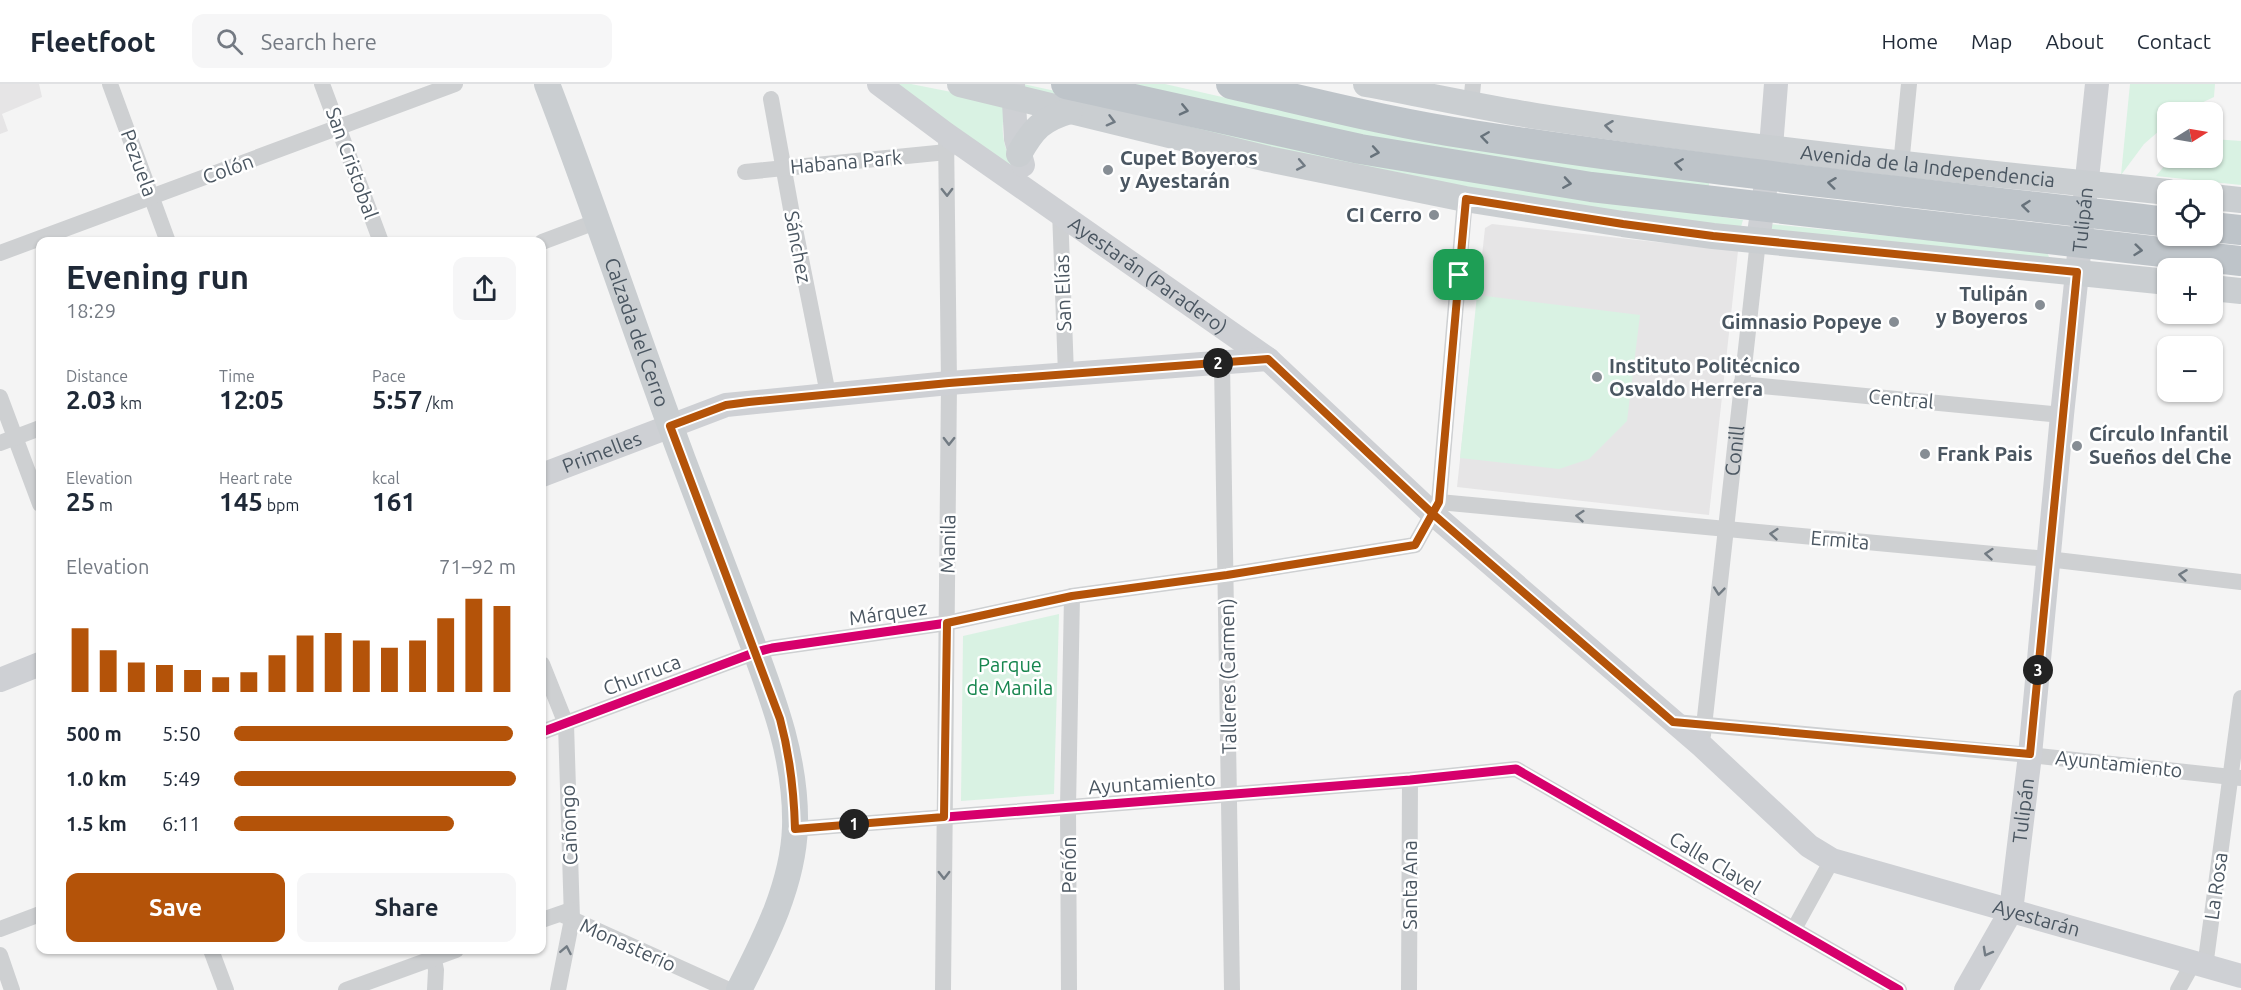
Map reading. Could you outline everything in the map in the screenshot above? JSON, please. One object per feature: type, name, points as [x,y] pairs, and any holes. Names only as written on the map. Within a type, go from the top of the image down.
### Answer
[{"type":"highway","points":[[1231,84],[1358,113],[1471,135],[1743,173],[1751,184],[1749,204]]},
{"type":"highway","points":[[1068,98],[1446,165],[1591,187],[1749,204],[2078,257],[2241,261]]},
{"type":"highway","points":[[1737,172],[1769,161],[2084,212],[2157,221]]},
{"type":"highway","points":[[2223,228],[2241,230]]},
{"type":"main road","name":"Calzada del Cerro","points":[[547,84],[670,426],[756,652],[788,747],[794,785],[795,829],[785,884],[774,918],[739,990]]},
{"type":"main road","name":"Ayestarán (Paradero)","points":[[879,84],[947,143],[1057,210],[1268,359],[1673,722],[1703,736],[1809,846],[1832,860]]},
{"type":"main road","points":[[960,84],[1068,98],[1268,159],[1466,199],[1623,224],[1758,241],[2078,257],[2157,279]]},
{"type":"main road","name":"Avenida de la Independencia","points":[[1366,84],[1472,94],[1548,118],[1769,161],[1900,165],[2157,191]]},
{"type":"main road","name":"Conill","points":[[1758,241],[1749,204],[1769,161],[1776,84]]},
{"type":"main road","name":"Tulipán","points":[[1966,990],[2011,911],[2030,754],[2062,415],[2097,84]]},
{"type":"main road","name":"Ayestarán (Paradero)","points":[[1014,90],[1015,127],[1019,154],[1030,178],[1057,210]]},
{"type":"main road","points":[[1019,154],[1037,128],[1068,98]]},
{"type":"main road","points":[[2223,198],[2241,200]]},
{"type":"main road","points":[[2223,289],[2241,291]]},
{"type":"main road","name":"Primelles","points":[[546,474],[726,405],[949,383],[1268,359]]},
{"type":"main road","points":[[0,680],[36,666]]},
{"type":"main road","name":"Ayestarán","points":[[1832,860],[2241,976]]},
{"type":"street","name":"Pezuela","points":[[110,84],[166,237]]},
{"type":"street","name":"San Cristobal","points":[[322,84],[379,237]]},
{"type":"street","name":"Colón","points":[[43,237],[455,84]]},
{"type":"street","points":[[1900,165],[1909,84]]},
{"type":"street","name":"Sánchez","points":[[771,99],[828,394]]},
{"type":"street","name":"Habana Park","points":[[745,172],[947,143]]},
{"type":"street","name":"Manila","points":[[943,990],[949,383],[947,143]]},
{"type":"street","points":[[1436,508],[1466,199]]},
{"type":"street","name":"San Elías","points":[[1057,210],[1066,374]]},
{"type":"street","points":[[546,240],[598,221]]},
{"type":"street","name":"Colón","points":[[0,253],[36,240]]},
{"type":"street","name":"Conill","points":[[1703,736],[1758,241]]},
{"type":"street","name":"Talleres (Carmen)","points":[[1222,362],[1232,990]]},
{"type":"street","name":"Central","points":[[1741,384],[2062,415]]},
{"type":"street","points":[[0,397],[8,440],[36,496]]},
{"type":"street","points":[[8,440],[36,430]]},
{"type":"street","name":"Ermita","points":[[1436,508],[1726,529],[2048,559],[2241,582]]},
{"type":"street","name":"Márquez","points":[[756,652],[947,623],[1072,596],[1227,575],[1415,545],[1436,508]]},
{"type":"street","name":"Peñón","points":[[1069,990],[1068,807],[1072,596]]},
{"type":"street","name":"Churruca","points":[[546,731],[756,652]]},
{"type":"street","name":"Cañongo","points":[[546,674],[566,724],[568,914],[558,990]]},
{"type":"street","name":"La Rosa","points":[[2178,990],[2199,965],[2236,778],[2241,698]]},
{"type":"street","name":"Ayuntamiento","points":[[1703,736],[2030,754],[2236,778]]},
{"type":"street","name":"Ayuntamiento","points":[[795,829],[1410,780],[1512,769]]},
{"type":"street","name":"Calle Clavel","points":[[1512,769],[1520,771],[1899,990]]},
{"type":"street","name":"Santa Ana","points":[[1405,989],[1410,780]]},
{"type":"street","points":[[1794,928],[1832,860]]},
{"type":"street","points":[[546,919],[568,914]]},
{"type":"street","name":"Monasterio","points":[[568,914],[729,990]]},
{"type":"street","points":[[0,929],[36,916]]},
{"type":"street","points":[[212,954],[226,990]]},
{"type":"street","points":[[346,990],[432,954]]},
{"type":"street","points":[[434,954],[435,990]]},
{"type":"street","points":[[0,955],[12,990]]},
{"type":"shaded area","points":[[0,84],[39,84],[42,97],[2,114],[8,131],[0,134]]},
{"type":"shaded area","name":"Instituto Politécnico Osvaldo Herrera","points":[[1492,224],[1738,251],[1709,515],[1457,487],[1485,228]]},
{"type":"green space","points":[[890,84],[911,84],[1007,103],[1003,123],[1004,140],[1009,157],[1018,174]]},
{"type":"green space","points":[[1023,84],[1478,182],[1743,220],[1740,230],[1476,192],[1023,94]]},
{"type":"green space","points":[[1098,84],[1165,84],[1253,104],[1709,183],[1709,187],[1568,179]]},
{"type":"green space","points":[[2130,84],[2215,84],[2214,97],[2203,102],[2157,102],[2157,133],[2144,144],[2121,175]]},
{"type":"green space","points":[[2223,140],[2241,141],[2241,185],[2223,183],[2223,180],[2156,176],[2163,168],[2223,168]]},
{"type":"green space","points":[[1770,224],[2047,252],[2049,257],[2048,259],[1769,231]]},
{"type":"green space","points":[[1477,295],[1640,315],[1627,421],[1589,459],[1559,469],[1460,458]]},
{"type":"green space","name":"Parque de Manila","points":[[1059,614],[1054,794],[961,801],[963,636]]},
{"type":"cycle path","points":[[546,731],[772,648],[947,623],[1072,596],[1227,575],[1415,545],[1439,502],[1465,199]]},
{"type":"cycle path","points":[[795,829],[1410,780],[1516,769],[1899,990]]},
{"type":"place","name":"Cupet Boyeros y Ayestarán","points":[[1108,170]]},
{"type":"place","name":"CI Cerro","points":[[1434,215]]},
{"type":"place","name":"Tulipán y Boyeros","points":[[2040,305]]},
{"type":"place","name":"Gimnasio Popeye","points":[[1894,322]]},
{"type":"place","name":"Instituto Politécnico Osvaldo Herrera","points":[[1597,377]]},
{"type":"place","name":"Círculo Infantil Sueños del Che","points":[[2077,446]]},
{"type":"place","name":"Frank Pais","points":[[1925,454]]},
{"type":"route","points":[[1459,275],[1439,502],[1433,514],[1415,545],[1227,575],[1072,596],[947,623],[944,817],[795,829],[794,785],[788,747],[780,719],[670,426],[726,405],[749,402],[949,383],[1268,359],[1433,514],[1673,722],[2030,754],[2077,272],[1713,236],[1466,199],[1459,275]]}]
